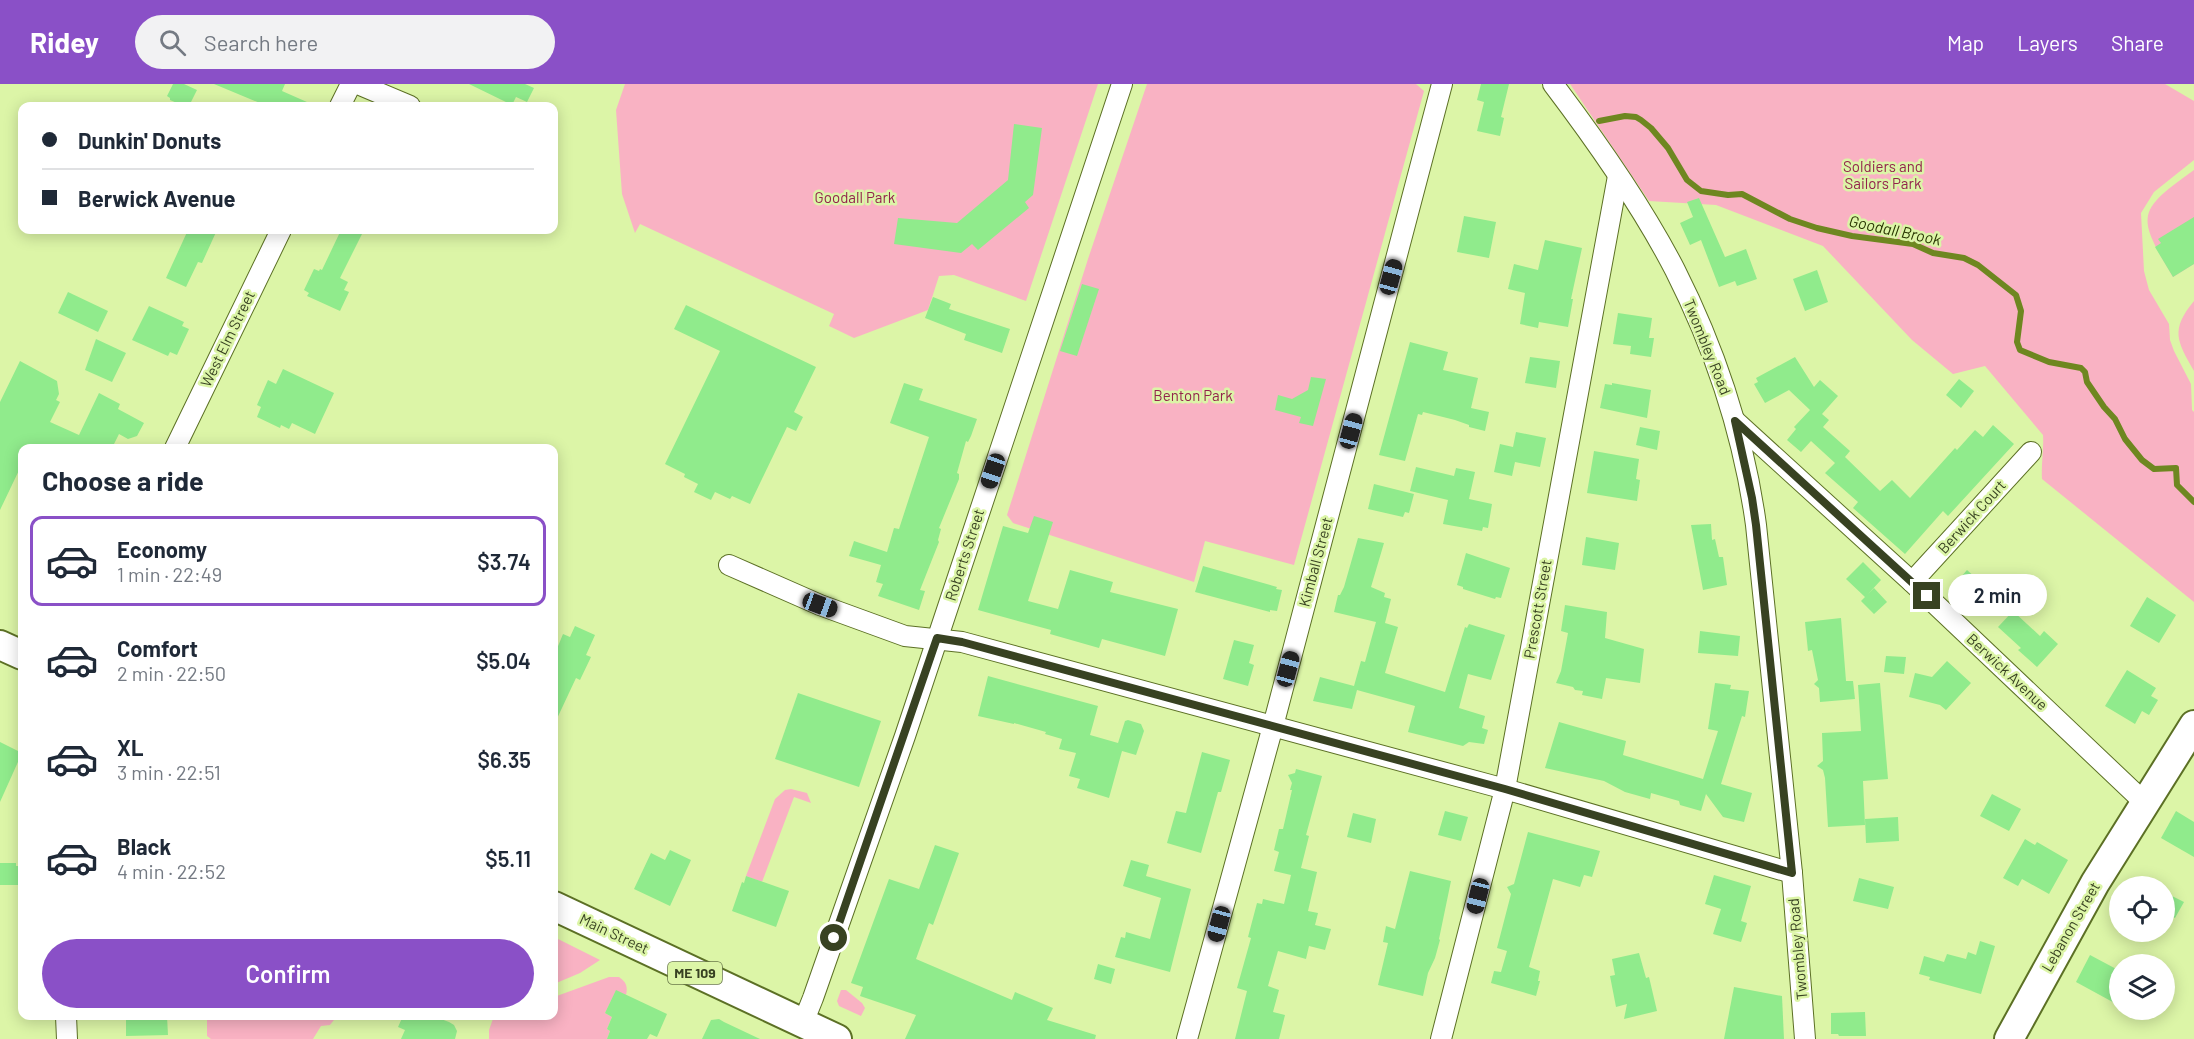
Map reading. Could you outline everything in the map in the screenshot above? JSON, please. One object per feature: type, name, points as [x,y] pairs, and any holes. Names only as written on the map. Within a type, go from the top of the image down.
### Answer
[{"type":"highway","points":[[0,645],[18,653]]},
{"type":"highway","name":"Lebanon Street","points":[[2009,1039],[2095,883],[2194,725]]},
{"type":"highway","name":"Main Street","points":[[558,908],[837,1039]]},
{"type":"street","points":[[342,102],[351,84]]},
{"type":"street","points":[[358,84],[401,102]]},
{"type":"street","name":"Roberts Street","points":[[802,1023],[872,832],[1122,84]]},
{"type":"street","name":"Kimball Street","points":[[1187,1039],[1273,726],[1442,84]]},
{"type":"street","name":"Twombley Road","points":[[1553,84],[1592,136],[1675,270],[1706,341],[1735,421],[1756,525],[1792,873],[1805,1039]]},
{"type":"street","name":"Prescott Street","points":[[1441,1039],[1505,789],[1618,176]]},
{"type":"street","name":"West Elm Street","points":[[177,444],[278,234]]},
{"type":"street","name":"Berwick Avenue","points":[[1735,421],[1912,582],[2145,803]]},
{"type":"street","name":"Berwick Court","points":[[1912,582],[2031,452]]},
{"type":"street","points":[[729,565],[820,605],[905,636],[962,642],[1505,789],[1792,873]]},
{"type":"street","points":[[66,1020],[67,1039]]},
{"type":"green space","name":"Goodall Park","points":[[625,84],[1098,84],[1026,301],[954,275],[939,276],[928,310],[854,338],[829,326],[834,314],[640,224],[635,233],[622,194],[616,110]]},
{"type":"green space","name":"Benton Park","points":[[1147,84],[1416,84],[1424,91],[1294,565],[1205,541],[1194,582],[1013,523],[1007,515],[1088,259]]},
{"type":"green space","name":"Soldiers and Sailors Park","points":[[1570,84],[2165,84],[2194,101],[2194,160],[2154,192],[2141,213],[2144,271],[2149,290],[2169,324],[2170,340],[2174,351],[2191,384],[2194,412],[2194,602],[2042,479],[2043,435],[1985,366],[1953,374],[1912,340],[1823,246],[1716,205],[1649,201]]},
{"type":"green space","points":[[2194,170],[2194,264],[2173,277],[2153,240],[2148,227],[2148,216],[2152,206],[2161,196]]},
{"type":"green space","points":[[2194,301],[2194,371],[2180,343],[2179,328],[2186,311]]},
{"type":"green space","points":[[791,789],[807,793],[811,803],[794,797],[762,882],[746,876],[775,799],[785,790]]},
{"type":"green space","points":[[558,939],[600,960],[580,973],[558,982]]},
{"type":"green space","points":[[609,977],[619,977],[627,987],[626,995],[616,991],[605,1013],[612,1017],[607,1029],[610,1031],[607,1039],[489,1039],[493,1020],[558,1020],[558,996]]},
{"type":"green space","points":[[841,990],[846,990],[862,1003],[865,1008],[861,1016],[839,1006],[837,1001]]},
{"type":"green space","points":[[207,1020],[334,1020],[330,1025],[321,1026],[313,1039],[211,1039],[207,1036]]},
{"type":"building","points":[[173,84],[184,84],[197,90],[191,102],[175,102],[167,96]]},
{"type":"building","points":[[214,84],[285,84],[282,91],[307,102],[257,102]]},
{"type":"building","points":[[469,84],[525,84],[534,88],[527,102],[516,97],[514,102],[506,102]]},
{"type":"building","points":[[1481,84],[1509,84],[1501,117],[1504,118],[1500,136],[1477,131],[1484,102],[1477,100]]},
{"type":"building","points":[[1014,124],[1042,128],[1033,195],[1025,202],[1029,208],[978,250],[972,244],[961,253],[894,244],[898,218],[957,223],[1008,180]]},
{"type":"building","points":[[1699,198],[1725,257],[1746,249],[1757,279],[1737,286],[1735,281],[1719,287],[1701,240],[1690,245],[1680,223],[1693,217],[1687,202]]},
{"type":"building","points":[[1464,216],[1496,222],[1489,258],[1457,252]]},
{"type":"building","points":[[2194,217],[2194,264],[2173,277],[2155,247],[2161,243],[2158,239]]},
{"type":"building","points":[[186,234],[215,234],[202,263],[198,262],[186,287],[166,278]]},
{"type":"building","points":[[339,234],[362,234],[340,278],[348,282],[344,290],[349,292],[340,311],[307,296],[309,293],[304,290],[314,269],[322,270]]},
{"type":"building","points":[[1545,240],[1582,248],[1571,299],[1573,299],[1568,327],[1539,322],[1538,328],[1520,324],[1525,293],[1508,289],[1514,264],[1538,270]]},
{"type":"building","points":[[1817,270],[1828,302],[1805,311],[1793,279]]},
{"type":"building","points":[[1082,284],[1099,289],[1077,356],[1060,351]]},
{"type":"building","points":[[68,292],[108,311],[98,332],[58,313]]},
{"type":"building","points":[[933,297],[951,304],[949,309],[1010,329],[1002,353],[964,340],[966,334],[925,318]]},
{"type":"building","points":[[686,305],[816,367],[794,412],[803,417],[796,431],[787,427],[750,504],[715,492],[711,500],[694,492],[698,484],[684,477],[685,474],[665,464],[720,351],[674,329]]},
{"type":"building","points":[[149,306],[184,322],[182,326],[189,329],[177,355],[170,352],[168,356],[132,340]]},
{"type":"building","points":[[1618,313],[1652,318],[1649,338],[1654,338],[1651,357],[1630,354],[1631,346],[1613,344]]},
{"type":"building","points":[[96,339],[126,353],[112,382],[85,370]]},
{"type":"building","points":[[1410,342],[1448,352],[1443,370],[1478,378],[1471,408],[1489,412],[1485,431],[1455,420],[1423,412],[1422,415],[1418,414],[1405,461],[1379,455]]},
{"type":"building","points":[[1530,357],[1560,361],[1556,388],[1525,383]]},
{"type":"building","points":[[1795,357],[1814,387],[1820,380],[1838,396],[1822,414],[1829,420],[1823,427],[1850,451],[1845,457],[1880,491],[1892,480],[1910,498],[1955,448],[1957,450],[1975,430],[1983,437],[1993,425],[2014,444],[1948,516],[1943,511],[1905,554],[1853,508],[1858,502],[1825,473],[1835,463],[1811,441],[1801,452],[1787,440],[1796,429],[1794,427],[1810,410],[1789,390],[1765,403],[1754,384],[1758,382],[1756,378]]},
{"type":"building","points":[[20,361],[57,381],[59,394],[56,400],[60,402],[50,422],[79,435],[99,393],[120,404],[118,409],[144,423],[137,436],[128,439],[119,434],[114,444],[18,444],[18,472],[0,510],[0,402]]},
{"type":"building","points":[[283,369],[334,393],[315,434],[292,423],[289,429],[281,425],[280,428],[257,417],[261,407],[257,405],[268,380],[276,384]]},
{"type":"building","points":[[1311,377],[1326,379],[1313,426],[1299,423],[1301,417],[1275,410],[1278,395],[1292,399],[1308,390]]},
{"type":"building","points":[[1959,379],[1974,391],[1961,408],[1946,395]]},
{"type":"building","points":[[904,383],[923,389],[919,400],[977,419],[968,442],[966,441],[957,473],[959,479],[939,528],[941,529],[939,542],[920,590],[925,591],[919,610],[878,596],[883,584],[876,582],[881,565],[849,556],[854,541],[887,552],[894,528],[899,529],[929,437],[890,423]]},
{"type":"building","points":[[1612,383],[1651,390],[1647,418],[1600,408],[1605,384],[1612,385]]},
{"type":"building","points":[[1640,427],[1660,431],[1657,450],[1636,445]]},
{"type":"building","points":[[1516,432],[1546,438],[1540,467],[1515,462],[1512,476],[1494,472],[1500,444],[1513,447]]},
{"type":"building","points":[[1594,451],[1639,459],[1636,479],[1640,480],[1637,501],[1587,493]]},
{"type":"building","points":[[1416,467],[1454,476],[1456,468],[1475,472],[1469,499],[1492,504],[1488,528],[1483,527],[1482,531],[1443,524],[1448,500],[1410,491]]},
{"type":"building","points":[[1374,484],[1414,494],[1409,513],[1405,512],[1403,517],[1368,509]]},
{"type":"building","points":[[1034,516],[1053,522],[1028,601],[1058,609],[1070,570],[1113,582],[1110,592],[1178,609],[1165,656],[1102,639],[1099,648],[1050,634],[1051,630],[978,610],[1003,526],[1028,533]]},
{"type":"building","points":[[1711,524],[1712,540],[1715,539],[1719,557],[1723,557],[1727,585],[1703,590],[1691,525]]},
{"type":"building","points":[[1586,537],[1619,543],[1615,570],[1582,565]]},
{"type":"building","points":[[1358,538],[1384,543],[1371,587],[1385,593],[1384,597],[1391,599],[1385,623],[1398,627],[1385,673],[1445,692],[1465,627],[1467,628],[1469,624],[1505,635],[1491,680],[1468,674],[1459,708],[1485,716],[1482,728],[1488,730],[1484,744],[1469,742],[1463,746],[1408,732],[1415,706],[1357,690],[1352,709],[1313,701],[1320,677],[1354,686],[1361,661],[1365,662],[1376,622],[1334,612]]},
{"type":"building","points":[[1466,553],[1510,568],[1501,598],[1496,597],[1495,599],[1457,585]]},
{"type":"building","points":[[1863,562],[1881,580],[1868,594],[1874,588],[1887,602],[1874,614],[1861,601],[1865,597],[1846,579]]},
{"type":"building","points":[[1203,566],[1282,590],[1277,611],[1270,610],[1270,612],[1195,592]]},
{"type":"building","points":[[1967,570],[1988,589],[1969,610],[1948,592]]},
{"type":"building","points":[[2147,597],[2176,615],[2159,643],[2130,626]]},
{"type":"building","points":[[1565,605],[1607,612],[1605,638],[1644,649],[1640,683],[1606,678],[1602,699],[1582,695],[1583,691],[1556,683],[1561,671],[1568,633],[1561,631]]},
{"type":"building","points":[[2013,611],[2040,636],[2044,631],[2058,644],[2037,667],[2018,650],[2021,648],[1998,627]]},
{"type":"building","points":[[1841,618],[1846,681],[1853,681],[1855,699],[1820,702],[1819,688],[1814,684],[1818,680],[1812,650],[1808,651],[1805,622]]},
{"type":"building","points":[[575,626],[595,635],[586,655],[591,657],[580,680],[576,678],[558,716],[558,646],[563,634],[570,637]]},
{"type":"building","points":[[1700,631],[1740,636],[1738,656],[1698,653]]},
{"type":"building","points":[[1234,640],[1254,645],[1249,663],[1254,665],[1248,686],[1223,679]]},
{"type":"building","points":[[1886,656],[1906,657],[1904,674],[1884,672]]},
{"type":"building","points":[[1947,661],[1971,683],[1946,710],[1940,705],[1909,697],[1915,673],[1932,677]]},
{"type":"building","points":[[2127,670],[2156,688],[2151,696],[2158,700],[2149,715],[2142,711],[2135,724],[2105,706]]},
{"type":"building","points":[[988,676],[1098,706],[1090,735],[1118,743],[1125,721],[1141,724],[1144,731],[1136,755],[1122,751],[1109,798],[1077,788],[1080,779],[1069,776],[1076,753],[1059,749],[1062,739],[1014,723],[978,716]]},
{"type":"building","points":[[1715,683],[1731,685],[1730,689],[1749,691],[1745,717],[1742,716],[1721,784],[1752,793],[1744,822],[1723,817],[1706,794],[1701,811],[1680,805],[1679,801],[1651,793],[1650,799],[1625,792],[1604,781],[1545,768],[1559,722],[1626,741],[1623,755],[1703,779],[1718,731],[1708,729]]},
{"type":"building","points":[[1880,683],[1888,779],[1863,781],[1865,825],[1828,827],[1825,778],[1823,770],[1817,766],[1823,761],[1822,733],[1861,731],[1858,685]]},
{"type":"building","points":[[798,693],[881,721],[859,787],[775,759]]},
{"type":"building","points":[[0,742],[18,751],[18,762],[0,802]]},
{"type":"building","points":[[1202,752],[1230,760],[1221,792],[1218,792],[1201,853],[1167,843],[1176,811],[1186,813]]},
{"type":"building","points":[[1296,769],[1322,776],[1306,835],[1309,836],[1301,868],[1317,872],[1308,911],[1318,913],[1315,925],[1331,929],[1325,950],[1309,946],[1306,959],[1278,951],[1268,986],[1279,990],[1273,1012],[1285,1015],[1279,1039],[1235,1039],[1247,991],[1237,988],[1251,938],[1248,937],[1257,903],[1262,904],[1263,899],[1284,904],[1291,875],[1274,871],[1279,852],[1274,850],[1279,829],[1283,829],[1292,790],[1290,790],[1292,783],[1288,775],[1295,773]]},
{"type":"building","points":[[1992,794],[2021,809],[2009,831],[1980,816]]},
{"type":"building","points":[[1445,811],[1468,817],[1461,841],[1438,835]]},
{"type":"building","points":[[2176,811],[2194,822],[2194,857],[2161,838]]},
{"type":"building","points":[[1353,813],[1376,819],[1371,843],[1347,837]]},
{"type":"building","points":[[1898,817],[1899,841],[1866,843],[1865,819]]},
{"type":"building","points":[[1528,832],[1600,851],[1592,877],[1584,875],[1580,887],[1553,879],[1529,967],[1540,971],[1536,996],[1491,983],[1494,971],[1501,972],[1507,951],[1497,948],[1511,894],[1507,887],[1514,884]]},
{"type":"building","points":[[2025,839],[2035,845],[2037,842],[2068,860],[2049,894],[2022,879],[2018,886],[2003,878]]},
{"type":"building","points":[[935,845],[959,853],[933,925],[929,923],[916,959],[1012,1000],[1015,992],[1053,1008],[1047,1020],[1096,1035],[1095,1039],[905,1039],[916,1015],[860,996],[863,987],[851,983],[889,879],[919,889]]},
{"type":"building","points":[[670,850],[691,860],[670,906],[634,889],[651,853],[665,860]]},
{"type":"building","points":[[1131,860],[1149,865],[1146,876],[1191,889],[1170,972],[1115,957],[1121,937],[1125,938],[1126,932],[1150,939],[1161,898],[1123,886]]},
{"type":"building","points":[[0,863],[16,863],[18,885],[0,885]]},
{"type":"building","points":[[1410,871],[1451,881],[1440,940],[1428,973],[1423,996],[1378,985],[1388,943],[1383,942],[1386,926],[1395,929]]},
{"type":"building","points":[[1714,875],[1751,886],[1741,921],[1747,923],[1741,942],[1713,934],[1721,909],[1705,904]]},
{"type":"building","points":[[746,876],[789,891],[776,927],[732,911]]},
{"type":"building","points":[[1859,878],[1894,887],[1888,909],[1853,901]]},
{"type":"building","points":[[2175,898],[2184,902],[2175,918]]},
{"type":"building","points":[[1980,941],[1995,946],[1981,994],[1929,980],[1930,977],[1919,974],[1924,956],[1944,962],[1947,954],[1966,959],[1968,952],[1976,955]]},
{"type":"building","points":[[1639,953],[1646,978],[1649,977],[1657,1011],[1624,1019],[1627,1004],[1616,1007],[1610,976],[1615,975],[1612,959]]},
{"type":"building","points":[[2090,955],[2109,965],[2109,1000],[2076,982]]},
{"type":"building","points":[[1098,964],[1115,969],[1111,984],[1094,979]]},
{"type":"building","points":[[1734,987],[1782,996],[1784,1039],[1724,1039]]},
{"type":"building","points":[[616,990],[667,1014],[657,1037],[650,1034],[647,1039],[607,1039],[610,1031],[607,1029],[612,1017],[605,1013]]},
{"type":"building","points":[[1865,1012],[1866,1036],[1831,1034],[1831,1013]]},
{"type":"building","points":[[719,1019],[760,1039],[702,1039],[711,1020]]},
{"type":"building","points":[[126,1020],[167,1020],[168,1035],[126,1036]]},
{"type":"building","points":[[401,1020],[444,1020],[454,1025],[457,1031],[455,1039],[401,1039],[405,1030],[398,1027]]},
{"type":"waterway","name":"Goodall Brook","points":[[1599,121],[1625,116],[1641,120],[1668,148],[1687,180],[1701,191],[1728,195],[1742,194],[1790,219],[1817,228],[1852,236],[1913,244],[1933,253],[1964,258],[1978,265],[2016,295],[2021,311],[2017,342],[2020,350],[2049,362],[2081,368],[2085,372],[2087,382],[2142,460],[2154,469],[2176,468],[2177,485],[2194,502]]},
{"type":"route","points":[[834,938],[937,638],[962,642],[1505,789],[1792,873],[1756,525],[1735,421],[1927,596]]}]
